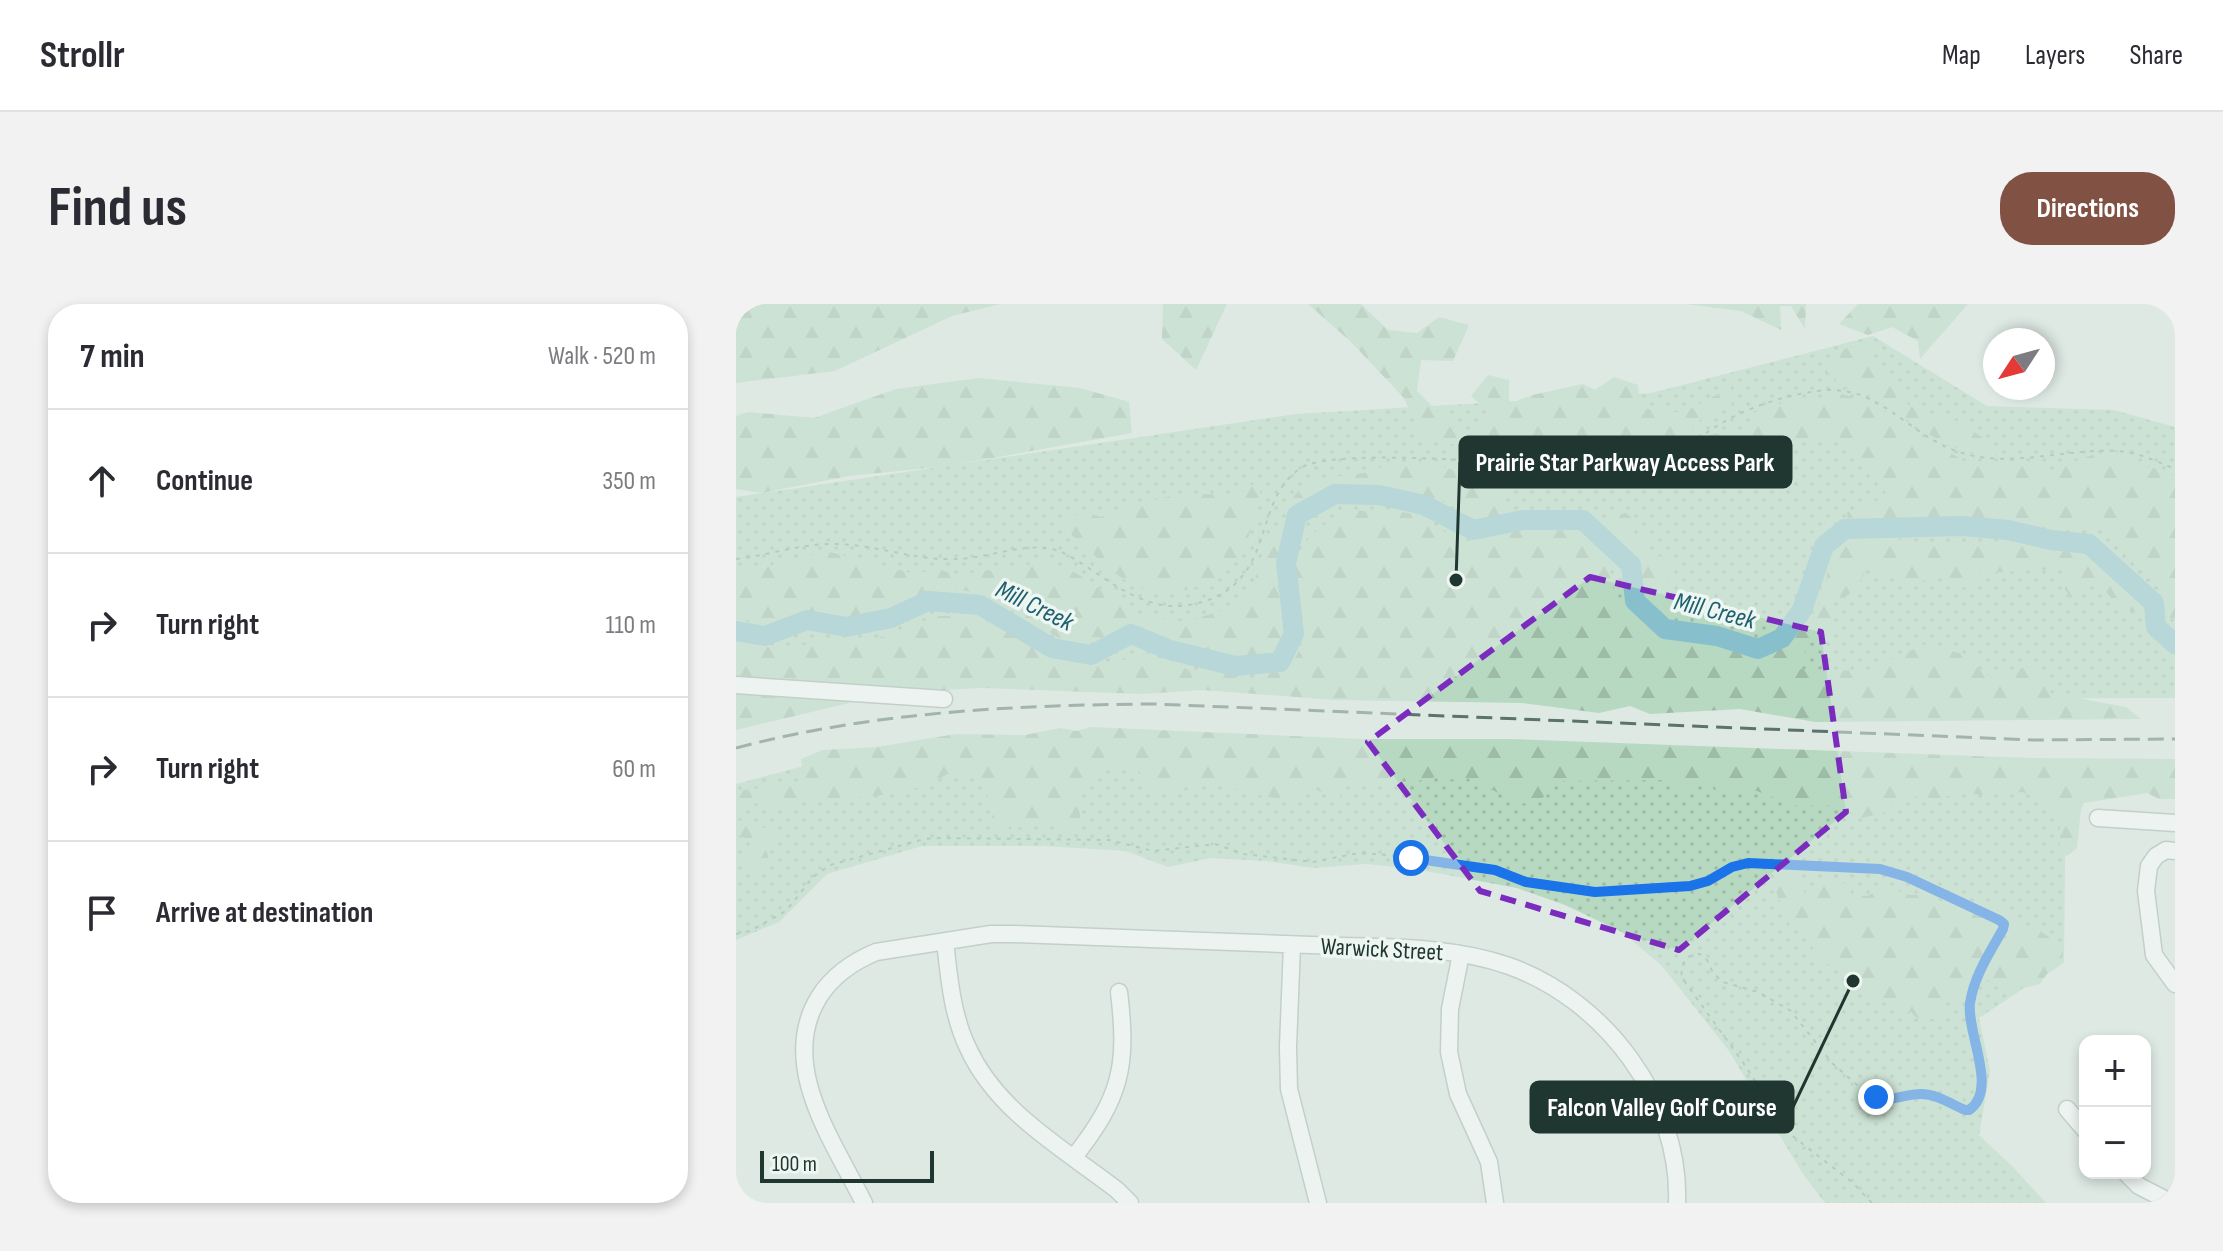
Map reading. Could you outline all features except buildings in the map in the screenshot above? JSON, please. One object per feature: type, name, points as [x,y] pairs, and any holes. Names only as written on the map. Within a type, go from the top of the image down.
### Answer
[{"type":"street","points":[[736,685],[944,699]]},
{"type":"street","points":[[2098,818],[2175,823]]},
{"type":"street","points":[[2175,851],[2166,850],[2156,856],[2149,866],[2146,891],[2154,955],[2175,984]]},
{"type":"street","name":"Warwick Street","points":[[864,1203],[809,1089],[803,1054],[809,1019],[825,988],[837,975],[862,958],[893,948],[991,934],[1435,950],[1507,965],[1552,986],[1594,1018],[1640,1071],[1663,1117],[1675,1166],[1677,1203]]},
{"type":"street","points":[[945,941],[955,1010],[976,1064],[1011,1108],[1130,1203]]},
{"type":"street","points":[[1292,945],[1289,1089],[1318,1203]]},
{"type":"street","points":[[1461,954],[1450,1009],[1449,1052],[1458,1094],[1489,1162],[1495,1203]]},
{"type":"street","points":[[1074,1157],[1099,1125],[1116,1090],[1123,1048],[1119,992]]},
{"type":"street","points":[[2067,1109],[2079,1123]]},
{"type":"street","points":[[2132,1179],[2139,1186],[2172,1203]]},
{"type":"path","points":[[736,559],[825,544],[862,546],[940,559],[973,558],[1039,548],[1067,554],[1147,602],[1161,606],[1189,605],[1218,595],[1239,580],[1259,547],[1283,485],[1309,463],[1398,459],[1625,461],[1656,457],[1686,446],[1738,415],[1786,398],[1831,389],[1867,396],[1914,429],[1945,446],[1971,455],[2028,459],[2119,451],[2142,455],[2175,469]]},
{"type":"path","points":[[736,934],[750,931],[786,911],[806,885],[830,865],[924,839],[1109,840],[1163,851],[1215,844],[1244,854],[1313,862],[1358,853],[1378,854],[1495,870],[1526,882],[1595,892],[1690,886],[1748,863],[1894,872],[2004,924],[1982,967],[1970,1003],[1981,1087],[1977,1103],[1969,1110],[1923,1094],[1891,1100],[1876,1097],[1856,1086],[1832,1063],[1791,1011],[1758,992],[1723,982],[1700,954],[1687,958],[1681,973],[1790,1134],[1853,1183],[1872,1203]]},
{"type":"highlighted area","points":[[1590,577],[1821,632],[1846,812],[1679,950],[1480,891],[1368,742]]},
{"type":"green space","points":[[736,304],[1001,304],[952,316],[835,371],[736,383]]},
{"type":"green space","points":[[1163,304],[1227,304],[1196,370],[1162,339]]},
{"type":"green space","points":[[1308,304],[1361,304],[1388,330],[1417,333],[1439,317],[1469,325],[1453,361],[1421,360],[1417,391],[1460,434],[1494,417],[1471,396],[1488,375],[1509,380],[1509,404],[1532,395],[1583,384],[1595,390],[1614,377],[1638,385],[1640,408],[1683,413],[1731,387],[1732,410],[1702,418],[1685,444],[1595,454],[1467,448],[1423,437],[1403,397],[1350,341]]},
{"type":"green space","points":[[1686,304],[1806,304],[1805,329],[1791,306],[1780,306],[1781,330],[1741,311]]},
{"type":"green space","points":[[1858,304],[1968,304],[1920,359],[1918,341],[1892,327],[1868,335],[1839,324]]},
{"type":"green space","points":[[1873,336],[1987,406],[2114,410],[2175,427],[2175,698],[1378,699],[736,664],[736,497],[1296,414],[1651,393]]},
{"type":"green space","points":[[1863,343],[1876,348],[1867,358],[1893,377],[1908,405],[1933,416],[1955,420],[1996,446],[1996,455],[1949,445],[1873,398],[1854,390],[1833,387],[1837,378],[1825,374],[1829,361],[1844,349]]},
{"type":"green space","points":[[979,378],[1080,388],[1129,402],[1132,433],[948,466],[849,476],[762,493],[736,489],[736,416],[748,412],[814,418],[896,389]]},
{"type":"green space","points":[[1834,392],[1874,403],[1902,425],[1966,462],[2036,461],[2052,470],[2092,455],[2118,452],[2140,468],[2150,467],[2175,476],[2175,618],[2160,620],[2163,589],[2097,526],[2038,531],[1976,520],[1848,524],[1847,512],[1889,496],[1836,440],[1790,444],[1772,486],[1746,482],[1721,488],[1724,479],[1712,475],[1713,460],[1705,450],[1708,435],[1750,428],[1755,412],[1792,400],[1808,404]]},
{"type":"green space","points":[[1425,462],[1482,478],[1524,478],[1505,495],[1504,515],[1483,524],[1443,500],[1356,487],[1319,495],[1295,511],[1286,507],[1311,480],[1365,473],[1393,463]]},
{"type":"green space","points":[[1265,476],[1249,536],[1240,557],[1217,577],[1182,591],[1161,592],[1125,580],[1060,525],[1082,511],[1101,517],[1133,504],[1188,493],[1236,496]]},
{"type":"green space","points":[[1350,510],[1412,514],[1467,541],[1534,526],[1582,526],[1590,544],[1607,565],[1614,591],[1627,611],[1672,641],[1718,639],[1760,658],[1776,654],[1780,636],[1791,635],[1817,614],[1819,602],[1827,597],[1827,552],[1851,534],[1927,543],[2052,546],[2088,550],[2145,603],[2134,613],[2114,601],[2093,577],[2087,589],[2074,601],[2065,590],[2065,569],[1980,573],[1972,592],[1942,575],[1909,585],[1868,566],[1855,591],[1830,605],[1836,627],[1823,639],[1808,644],[1799,669],[1865,671],[1926,644],[1973,657],[1984,676],[2035,665],[2051,693],[2126,707],[2141,719],[1815,722],[1740,709],[1650,714],[1630,706],[1599,713],[1522,703],[1335,700],[1202,690],[1142,694],[982,688],[904,692],[736,679],[736,636],[743,636],[766,647],[794,648],[825,639],[864,641],[898,633],[934,616],[973,616],[1052,651],[1113,662],[1158,654],[1194,673],[1222,670],[1244,680],[1291,667],[1304,640],[1292,563],[1316,531]]},
{"type":"green space","points":[[1626,513],[1636,522],[1634,535],[1649,540],[1647,552],[1680,563],[1660,595],[1678,612],[1671,622],[1643,600],[1643,585],[1635,574],[1634,564],[1608,538],[1603,518]]},
{"type":"green space","points":[[1285,516],[1276,583],[1284,617],[1280,648],[1268,654],[1231,661],[1166,645],[1130,629],[1110,637],[1059,638],[1000,603],[967,591],[947,588],[921,599],[874,610],[845,621],[801,615],[764,630],[736,615],[736,568],[754,571],[793,558],[830,552],[915,574],[939,569],[956,575],[1048,562],[1076,573],[1143,616],[1187,622],[1226,609],[1252,588],[1265,548]]},
{"type":"green space","points":[[736,692],[891,693],[736,730]]},
{"type":"green space","points":[[1091,727],[1362,739],[1510,739],[2029,758],[2175,759],[2175,799],[2159,799],[2147,793],[2084,803],[2077,848],[2067,856],[2060,851],[2058,810],[2022,792],[1980,795],[1962,792],[1937,799],[1919,796],[1899,799],[1885,812],[1858,819],[1842,808],[1793,805],[1757,791],[1715,790],[1705,784],[1684,790],[1664,780],[1562,781],[1535,804],[1526,804],[1472,778],[1443,780],[1436,777],[1417,781],[1407,777],[1371,789],[1349,782],[1344,785],[1340,797],[1332,799],[1316,789],[1299,797],[1278,798],[1218,785],[1162,793],[1145,784],[1141,773],[1134,768],[1118,767],[1080,789],[1078,805],[1082,825],[1070,833],[1048,823],[998,831],[991,828],[995,809],[978,780],[949,773],[922,786],[894,793],[802,801],[782,809],[753,803],[736,808],[736,791],[799,783],[803,777],[801,759],[823,750],[877,747],[956,734],[1025,735],[1060,728],[1077,731]]},
{"type":"green space","points":[[815,763],[2066,775],[2064,962],[1979,1018],[1990,1071],[1979,1135],[2046,1203],[1825,1203],[1803,1174],[1729,1051],[1662,966],[1622,932],[1565,905],[1517,888],[1415,869],[1366,864],[1313,868],[1211,858],[1168,867],[1126,851],[1045,846],[922,846],[827,874],[779,922],[736,940],[736,784]]},
{"type":"green space","points":[[736,819],[777,832],[765,847],[771,865],[754,871],[743,859],[751,841],[736,834]]},
{"type":"green space","points":[[1790,871],[1805,893],[1815,896],[1823,884],[1835,878],[1853,888],[1849,895],[1867,896],[1886,887],[1910,895],[1930,895],[1953,908],[1980,904],[1999,907],[2006,910],[2007,923],[2018,920],[2051,939],[2063,952],[2061,965],[2047,974],[2040,984],[2007,992],[1994,982],[1976,978],[1969,996],[1947,1000],[1939,998],[1944,1019],[1918,1019],[1911,1012],[1899,1013],[1887,1003],[1870,1000],[1861,982],[1826,963],[1816,955],[1808,934],[1791,928],[1773,884],[1778,873]]},
{"type":"waterway","name":"Mill Creek","points":[[736,631],[765,636],[807,620],[846,627],[891,618],[928,601],[980,605],[1052,648],[1091,655],[1131,634],[1170,650],[1235,666],[1280,662],[1294,634],[1286,563],[1297,515],[1335,494],[1379,495],[1424,505],[1473,530],[1523,520],[1583,520],[1631,565],[1635,601],[1665,629],[1717,636],[1758,649],[1782,638],[1802,610],[1824,546],[1845,529],[1962,526],[2008,530],[2051,540],[2089,544],[2154,603],[2156,627],[2175,644]]},
{"type":"railway","points":[[736,748],[839,726],[944,713],[1048,706],[1154,704],[2034,740],[2175,739]]},
{"type":"place","name":"Prairie Star Parkway Access Park","points":[[1456,580]]},
{"type":"place","name":"Falcon Valley Golf Course","points":[[1853,981]]},
{"type":"route","points":[[1411,858],[1495,870],[1526,882],[1595,892],[1690,886],[1748,863],[1880,869],[1907,877],[1999,920],[2004,924],[2003,929],[1982,967],[1970,1003],[1969,1014],[1980,1062],[1981,1087],[1974,1108],[1965,1110],[1923,1094],[1891,1100],[1876,1097]]}]
